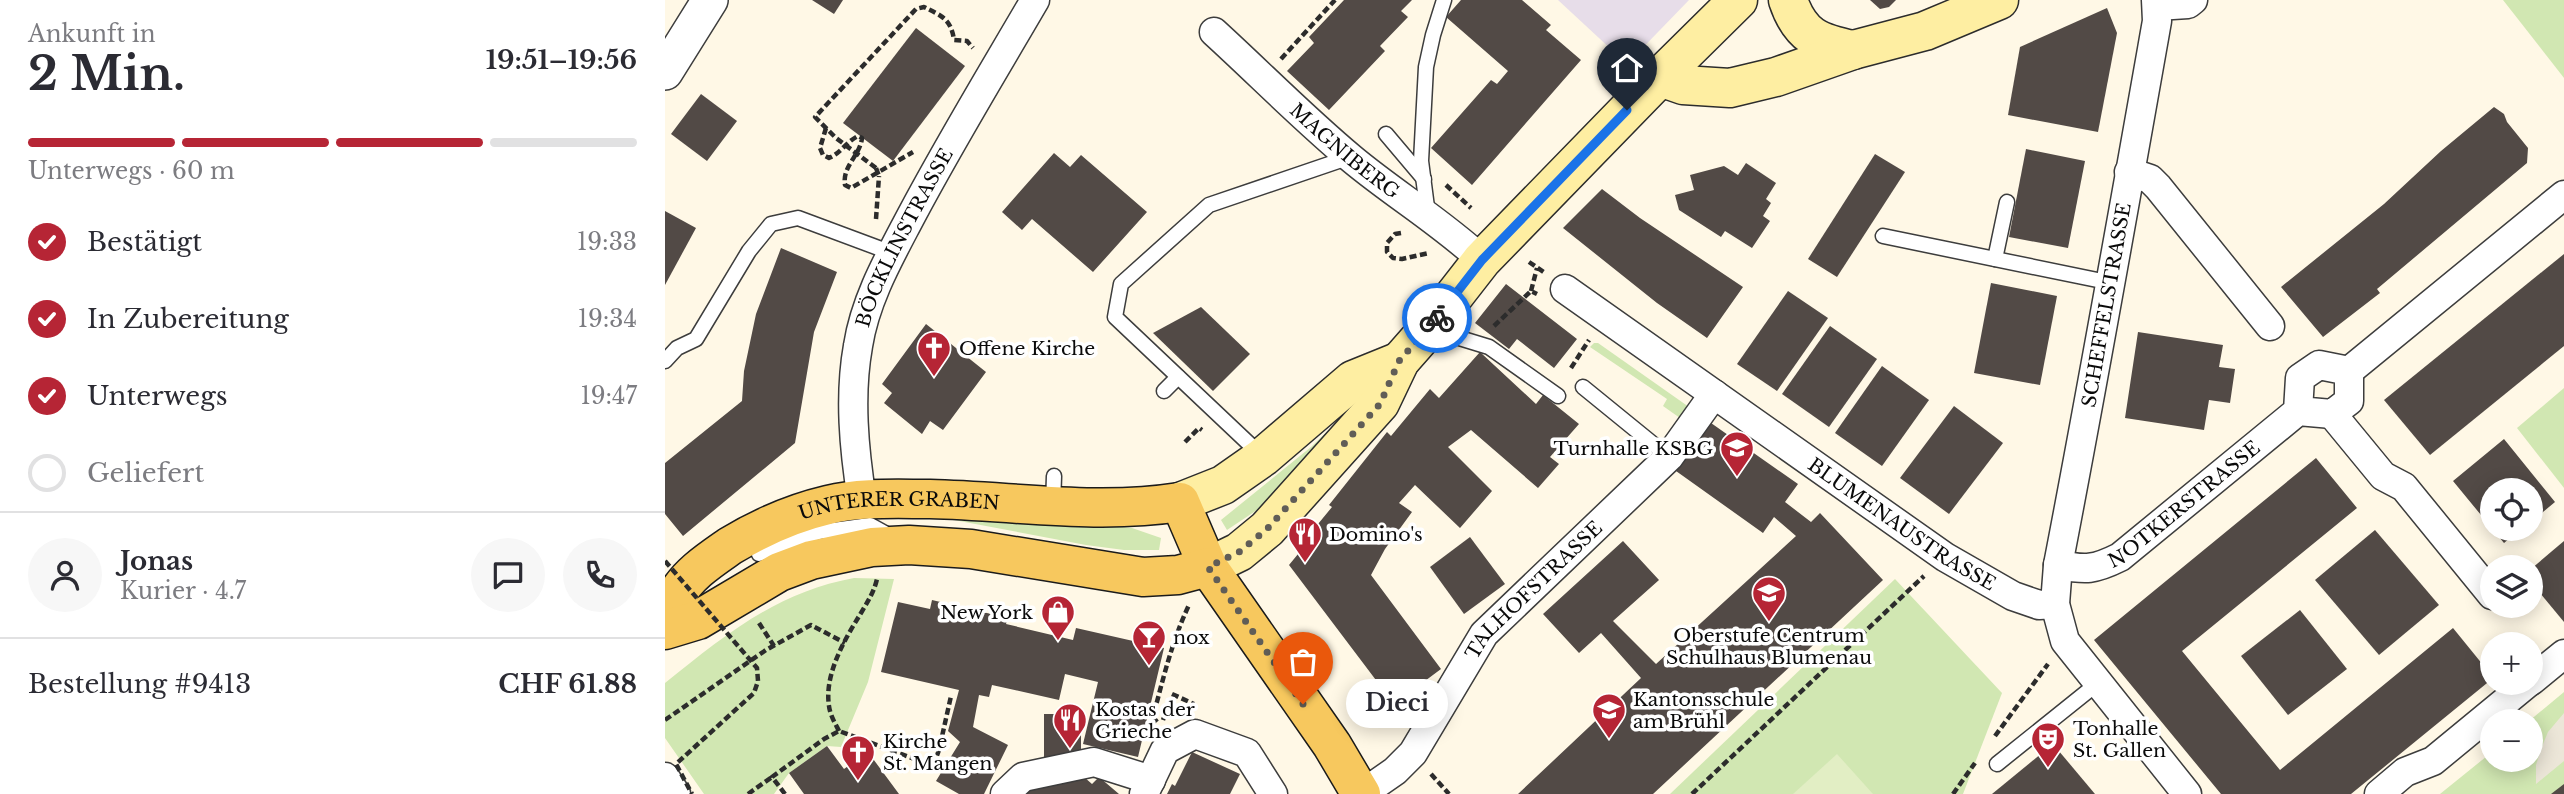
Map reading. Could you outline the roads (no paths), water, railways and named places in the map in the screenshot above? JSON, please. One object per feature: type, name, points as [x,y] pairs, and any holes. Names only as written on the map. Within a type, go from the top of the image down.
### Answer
[{"type":"main road","points":[[1208,567],[1239,552],[1267,529],[1380,404],[1399,361],[1429,328],[1482,260],[1738,0]]},
{"type":"main road","points":[[1788,0],[1794,17],[1811,37],[1828,45],[1853,50]]},
{"type":"main road","points":[[1660,77],[1683,85],[1730,88],[1776,77],[1853,50],[1925,31],[1999,0]]},
{"type":"main road","points":[[1362,794],[1332,745],[1208,567],[1180,502],[1223,485],[1263,457],[1353,380],[1399,361]]},
{"type":"main road","name":"UNTERER GRABEN","points":[[1180,502],[1142,508],[1054,491],[945,500],[862,500],[831,504],[802,512],[759,531],[718,554],[693,573],[674,598],[666,627],[698,621],[779,572],[811,560],[872,547],[909,545],[971,549],[1143,577],[1178,575],[1208,567]]},
{"type":"street","points":[[665,72],[710,0]]},
{"type":"street","name":"BÖCKLINSTRASSE","points":[[862,500],[852,387],[866,310],[891,253],[924,191],[1035,0]]},
{"type":"street","name":"SCHEFFELSTRASSE","points":[[2055,604],[2058,565],[2112,283],[2157,21],[2156,3],[2188,4],[2193,0]]},
{"type":"street","name":"MAGNIBERG","points":[[1214,32],[1350,157],[1398,195],[1451,231],[1482,260]]},
{"type":"street","points":[[2129,172],[2150,179],[2158,187],[2270,326]]},
{"type":"street","points":[[2349,371],[2564,195]]},
{"type":"street","name":"BLUMENAUSTRASSE","points":[[1554,293],[1714,394],[1945,557],[2027,602],[2055,604]]},
{"type":"street","points":[[2319,365],[2349,371],[2349,401],[2332,414],[2298,411],[2300,378],[2319,365]]},
{"type":"street","name":"TALHOFSTRASSE","points":[[1362,794],[1395,771],[1413,752],[1484,634],[1669,457],[1714,394]]},
{"type":"street","name":"NOTKERSTRASSE","points":[[2058,565],[2079,569],[2099,568],[2120,557],[2298,411]]},
{"type":"street","points":[[2332,414],[2383,476],[2403,487],[2480,581]]},
{"type":"street","points":[[2055,604],[2065,641],[2187,794]]},
{"type":"street","points":[[2543,671],[2564,654]]},
{"type":"street","points":[[2379,794],[2405,772],[2433,761],[2514,695]]},
{"type":"street","points":[[1005,794],[1023,777],[1094,762],[1147,787],[1165,750],[1195,734],[1247,752],[1273,794]]},
{"type":"street","points":[[665,777],[676,794]]},
{"type":"lane","points":[[1428,215],[1421,161],[1426,67],[1444,0]]},
{"type":"lane","points":[[1385,134],[1425,180]]},
{"type":"lane","points":[[1263,457],[1115,317],[1121,284],[1209,205],[1350,157]]},
{"type":"lane","points":[[1995,259],[2007,202]]},
{"type":"lane","points":[[665,360],[677,348],[696,339],[749,251],[771,224],[798,218],[891,253]]},
{"type":"lane","points":[[1883,236],[2112,283]]},
{"type":"lane","points":[[1429,328],[1489,347],[1556,394]]},
{"type":"lane","points":[[1164,391],[1178,377]]},
{"type":"lane","points":[[1583,387],[1669,457]]},
{"type":"lane","points":[[759,554],[819,532],[870,525],[909,545]]},
{"type":"lane","points":[[1997,764],[2098,683]]},
{"type":"place","name":"Offene Kirche","points":[[934,378]]},
{"type":"place","name":"Turnhalle KSBG","points":[[1737,478]]},
{"type":"place","name":"Domino's","points":[[1305,564]]},
{"type":"place","name":"Oberstufe Centrum Schulhaus Blumenau","points":[[1769,623]]},
{"type":"place","name":"New York","points":[[1058,642]]},
{"type":"place","name":"nox","points":[[1149,667]]},
{"type":"place","name":"Dieci","points":[[1303,704]]},
{"type":"place","name":"Kantonsschule am Brühl","points":[[1609,740]]},
{"type":"place","name":"Kostas der Grieche","points":[[1070,750]]},
{"type":"place","name":"Tonhalle St. Gallen","points":[[2048,769]]},
{"type":"place","name":"Kirche St. Mangen","points":[[858,782]]}]
